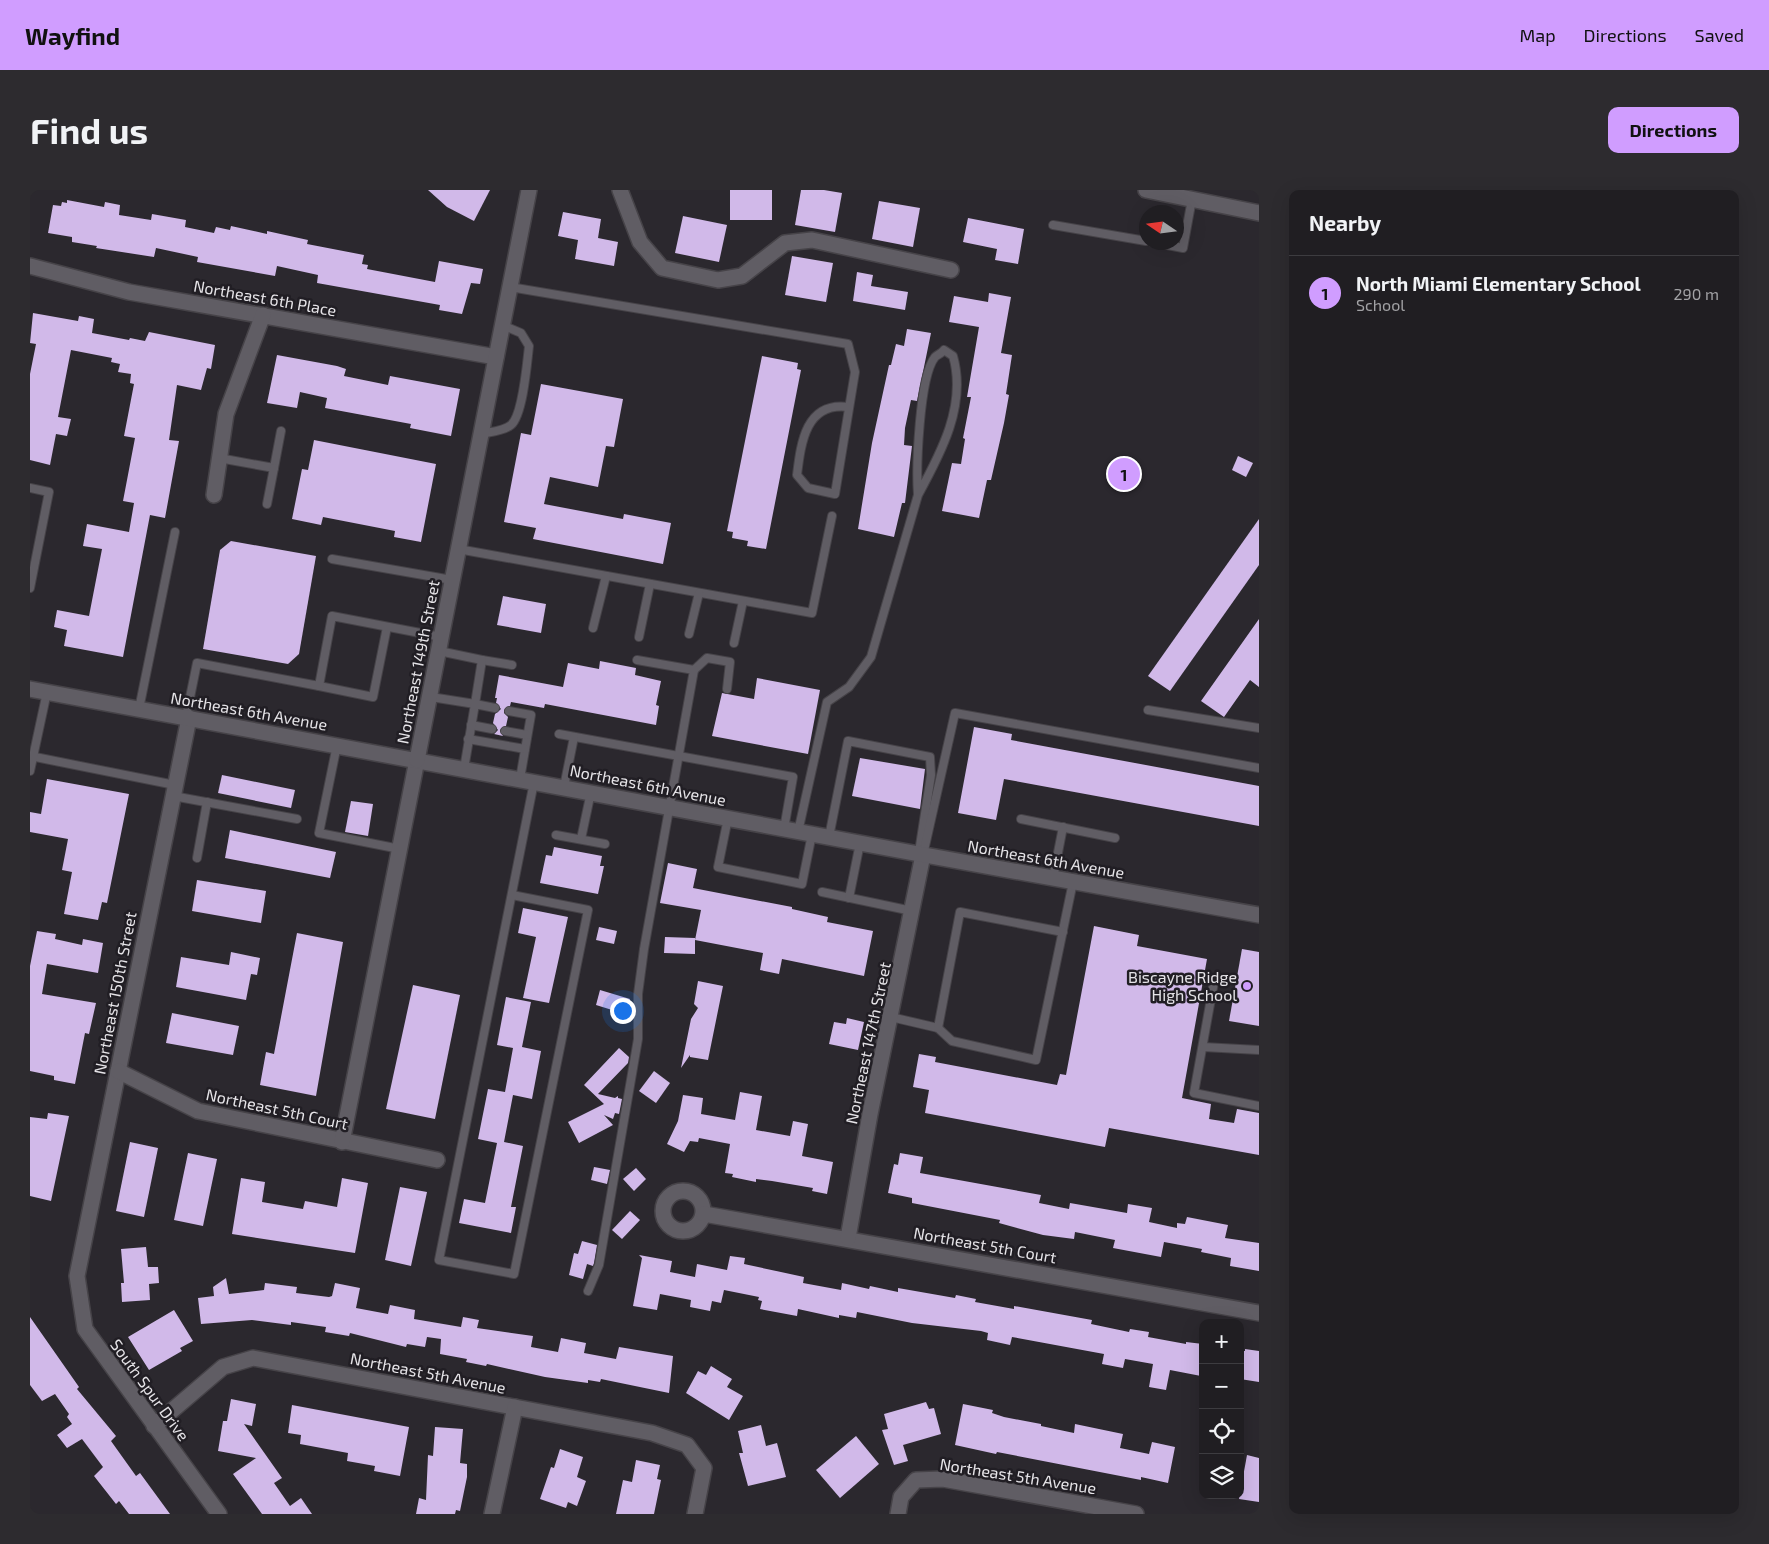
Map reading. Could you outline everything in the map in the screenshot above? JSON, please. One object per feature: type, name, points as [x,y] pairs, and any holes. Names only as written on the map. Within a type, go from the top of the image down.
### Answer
[{"type":"street","name":"Northeast 149th Street","points":[[342,1142],[529,190]]},
{"type":"street","points":[[620,190],[640,242],[662,268],[718,280],[742,276],[786,243],[812,240],[951,270]]},
{"type":"street","points":[[1146,190],[1259,213]]},
{"type":"street","name":"Northeast 6th Place","points":[[30,266],[129,292],[496,357]]},
{"type":"street","points":[[214,495],[226,414],[263,315]]},
{"type":"street","name":"Northeast 6th Avenue","points":[[30,688],[921,855],[1259,915]]},
{"type":"street","name":"Northeast 150th Street","points":[[77,1276],[188,717]]},
{"type":"street","name":"Northeast 147th Street","points":[[848,1238],[870,1114],[892,1017],[921,855]]},
{"type":"street","name":"Northeast 5th Court","points":[[118,1071],[198,1111],[437,1160]]},
{"type":"street","name":"Northeast 5th Court","points":[[704,1214],[848,1238],[1259,1313]]},
{"type":"street","name":"South Spur Drive","points":[[77,1276],[85,1329],[219,1514]]},
{"type":"street","name":"Northeast 5th Avenue","points":[[154,1426],[223,1367],[253,1358],[652,1433],[687,1444],[704,1468],[695,1514]]},
{"type":"street","points":[[492,1514],[515,1407]]},
{"type":"street","name":"Northeast 5th Avenue","points":[[898,1514],[901,1497],[916,1480],[943,1479],[1106,1511],[1136,1514]]},
{"type":"lane","points":[[1184,243],[1192,199]]},
{"type":"lane","points":[[1053,224],[1139,241]]},
{"type":"lane","points":[[510,287],[848,344],[855,372],[835,494],[808,488],[797,475],[806,429],[814,416],[837,405],[849,407]]},
{"type":"lane","points":[[481,434],[509,427],[516,420],[529,346],[521,333],[502,325]]},
{"type":"lane","points":[[798,832],[827,702],[850,687],[871,657],[918,495],[941,455],[951,426],[958,387],[957,369],[954,356],[944,350],[934,358],[928,375],[919,434],[916,477],[918,495]]},
{"type":"lane","points":[[267,504],[281,431]]},
{"type":"lane","points":[[219,458],[274,468]]},
{"type":"lane","points":[[30,488],[49,492],[30,588]]},
{"type":"lane","points":[[458,549],[812,613],[832,516]]},
{"type":"lane","points":[[139,708],[175,532]]},
{"type":"lane","points":[[332,559],[452,580]]},
{"type":"lane","points":[[593,628],[606,576]]},
{"type":"lane","points":[[639,637],[650,584]]},
{"type":"lane","points":[[689,634],[699,593]]},
{"type":"lane","points":[[734,643],[743,601]]},
{"type":"lane","points":[[319,686],[332,616],[387,627],[482,660],[512,665]]},
{"type":"lane","points":[[188,717],[197,663],[373,697],[387,627]]},
{"type":"lane","points":[[588,1291],[600,1265],[638,1039],[638,994],[644,948],[694,670],[707,658],[730,662],[727,689]]},
{"type":"lane","points":[[464,769],[482,660]]},
{"type":"lane","points":[[637,660],[694,670]]},
{"type":"lane","points":[[30,771],[31,757],[47,692]]},
{"type":"lane","points":[[430,697],[496,708]]},
{"type":"lane","points":[[1148,710],[1259,728]]},
{"type":"lane","points":[[509,711],[531,715],[525,750],[527,780],[512,895],[440,1260],[514,1274],[588,910],[512,895]]},
{"type":"lane","points":[[921,855],[955,713],[1259,768]]},
{"type":"lane","points":[[471,725],[492,729]]},
{"type":"lane","points":[[505,731],[528,735]]},
{"type":"lane","points":[[559,734],[793,777],[802,884],[718,867],[728,818]]},
{"type":"lane","points":[[564,787],[574,737]]},
{"type":"lane","points":[[468,739],[525,750]]},
{"type":"lane","points":[[829,837],[848,741],[930,757],[931,774],[921,855]]},
{"type":"lane","points":[[337,745],[319,833],[400,849]]},
{"type":"lane","points":[[31,757],[174,790],[207,802],[297,819]]},
{"type":"lane","points":[[581,839],[591,792]]},
{"type":"lane","points":[[196,858],[207,802]]},
{"type":"lane","points":[[1021,819],[1115,838]]},
{"type":"lane","points":[[1053,878],[1063,827]]},
{"type":"lane","points":[[556,835],[605,844]]},
{"type":"lane","points":[[849,898],[860,843]]},
{"type":"lane","points":[[892,1017],[938,1028],[952,1041],[1036,1060],[1073,882]]},
{"type":"lane","points":[[822,892],[912,911]]},
{"type":"lane","points":[[938,1028],[960,912],[1063,932]]},
{"type":"lane","points":[[1214,982],[1194,1092],[1259,1106]]},
{"type":"lane","points":[[1202,1047],[1259,1050]]},
{"type":"building","points":[[428,190],[490,190],[474,221],[447,207]]},
{"type":"building","points":[[730,190],[772,190],[772,220],[730,220]]},
{"type":"building","points":[[801,190],[824,190],[842,193],[835,232],[795,225]]},
{"type":"building","points":[[67,200],[104,207],[105,202],[120,205],[119,215],[151,220],[152,214],[186,220],[185,227],[214,233],[216,227],[230,230],[231,226],[267,234],[267,231],[308,240],[307,244],[364,255],[362,264],[368,265],[367,269],[435,282],[439,261],[483,269],[480,284],[471,283],[462,314],[439,310],[440,305],[317,283],[318,275],[277,266],[275,276],[197,262],[198,257],[156,248],[154,257],[96,248],[97,246],[72,242],[72,237],[48,233],[53,205],[61,206],[62,202],[67,203]]},
{"type":"building","points":[[879,201],[920,208],[913,247],[872,239]]},
{"type":"building","points":[[563,212],[601,219],[598,238],[618,242],[614,266],[575,259],[578,240],[558,236]]},
{"type":"building","points":[[683,216],[727,225],[719,262],[675,253]]},
{"type":"building","points":[[968,218],[1024,229],[1018,264],[995,260],[997,249],[963,242]]},
{"type":"building","points":[[792,256],[833,263],[826,302],[785,295]]},
{"type":"building","points":[[857,272],[873,275],[871,286],[908,292],[905,310],[853,301]]},
{"type":"building","points":[[989,293],[1011,297],[1001,353],[1012,355],[1006,394],[1009,395],[1004,423],[991,480],[987,480],[979,518],[942,511],[952,463],[961,464],[965,439],[963,438],[971,397],[967,397],[979,327],[949,322],[954,296],[988,302]]},
{"type":"building","points":[[33,313],[78,321],[79,316],[94,319],[92,333],[129,340],[130,338],[145,341],[149,332],[215,345],[211,369],[207,368],[201,390],[177,385],[169,440],[179,441],[165,518],[150,515],[123,657],[64,646],[67,630],[54,627],[57,610],[89,616],[102,549],[83,546],[87,524],[129,532],[134,503],[123,501],[135,438],[124,436],[134,384],[130,383],[131,374],[118,372],[120,364],[111,362],[112,358],[71,350],[58,417],[71,419],[67,436],[56,434],[50,465],[30,460],[30,374],[36,344],[30,343]]},
{"type":"building","points":[[907,329],[931,333],[917,401],[911,400],[905,428],[904,445],[912,446],[905,503],[902,503],[894,537],[858,529],[872,443],[889,365],[891,365],[896,344],[904,346]]},
{"type":"building","points":[[277,355],[337,366],[346,369],[344,376],[388,385],[390,376],[460,389],[451,436],[410,428],[411,424],[325,408],[327,398],[300,392],[297,408],[267,403]]},
{"type":"building","points":[[762,356],[798,363],[797,369],[801,370],[766,549],[747,546],[748,541],[732,538],[733,532],[727,531]]},
{"type":"building","points":[[541,384],[623,399],[614,447],[606,446],[598,487],[550,477],[544,504],[623,519],[624,514],[671,523],[663,564],[533,539],[536,528],[504,522],[521,433],[531,435]]},
{"type":"building","points":[[314,440],[436,464],[421,542],[394,537],[395,531],[323,517],[321,525],[292,519],[302,469],[308,470]]},
{"type":"building","points":[[1238,456],[1253,463],[1246,477],[1232,470]]},
{"type":"building","points":[[1259,519],[1259,565],[1170,691],[1148,676]]},
{"type":"building","points":[[231,541],[316,556],[299,654],[288,664],[203,649],[220,550]]},
{"type":"building","points":[[503,596],[546,604],[541,633],[497,625]]},
{"type":"building","points":[[1259,619],[1259,687],[1250,680],[1224,717],[1201,701]]},
{"type":"building","points":[[600,661],[636,668],[635,675],[661,681],[656,705],[659,706],[656,725],[545,704],[544,708],[511,702],[510,706],[504,710],[508,717],[506,726],[500,730],[503,736],[494,734],[498,730],[493,723],[495,714],[501,709],[496,703],[497,698],[495,698],[499,675],[563,687],[568,663],[599,669]]},
{"type":"building","points":[[757,678],[820,690],[808,754],[712,736],[722,693],[754,699]]},
{"type":"building","points":[[974,727],[1012,734],[1011,740],[1259,786],[1259,826],[1004,779],[996,820],[958,813]]},
{"type":"building","points":[[860,758],[925,769],[920,809],[852,796]]},
{"type":"building","points":[[222,775],[295,790],[291,808],[218,793]]},
{"type":"building","points":[[47,779],[129,794],[107,903],[102,902],[98,920],[64,914],[72,872],[62,870],[68,839],[30,832],[30,812],[41,814]]},
{"type":"building","points":[[351,801],[373,804],[368,836],[345,832]]},
{"type":"building","points":[[230,830],[336,852],[330,878],[225,858]]},
{"type":"building","points":[[554,847],[602,856],[600,866],[604,866],[598,894],[540,883],[546,855],[552,856]]},
{"type":"building","points":[[668,863],[697,869],[693,888],[792,907],[792,909],[828,917],[827,922],[873,931],[864,976],[782,959],[779,974],[760,970],[763,953],[695,940],[701,910],[660,903]]},
{"type":"building","points":[[197,880],[266,891],[261,923],[192,911]]},
{"type":"building","points":[[523,908],[568,917],[549,1003],[523,998],[536,937],[518,933]]},
{"type":"building","points":[[1094,926],[1139,935],[1137,946],[1207,959],[1182,1098],[1211,1104],[1209,1119],[1234,1123],[1237,1109],[1259,1113],[1259,1155],[1109,1128],[1105,1147],[925,1113],[929,1090],[913,1087],[919,1054],[936,1057],[935,1062],[1057,1085],[1060,1074],[1066,1075]]},
{"type":"building","points":[[599,927],[617,931],[614,944],[596,940]]},
{"type":"building","points":[[37,931],[56,934],[55,939],[82,945],[83,939],[103,943],[98,973],[47,964],[42,994],[96,1003],[89,1034],[85,1033],[75,1084],[54,1080],[54,1076],[30,1071],[30,966]]},
{"type":"building","points":[[297,933],[343,942],[316,1096],[260,1085],[266,1052],[274,1054]]},
{"type":"building","points":[[665,937],[695,938],[695,954],[664,953]]},
{"type":"building","name":"Biscayne Ridge High School","points":[[1242,949],[1259,952],[1259,1026],[1229,1021]]},
{"type":"building","points":[[231,952],[260,958],[257,975],[251,974],[246,1000],[176,987],[181,957],[229,965]]},
{"type":"building","points":[[698,981],[723,986],[708,1060],[690,1057],[690,1055],[681,1068],[691,1019],[698,1008],[694,1004]]},
{"type":"building","points":[[413,985],[460,995],[435,1119],[386,1109]]},
{"type":"building","points":[[600,990],[630,999],[625,1014],[596,1005]]},
{"type":"building","points":[[506,997],[531,1002],[522,1047],[541,1051],[532,1099],[513,1095],[504,1142],[523,1146],[511,1207],[516,1207],[511,1233],[459,1223],[464,1199],[485,1203],[497,1143],[478,1139],[488,1089],[505,1092],[513,1048],[497,1045]]},
{"type":"building","points":[[172,1013],[239,1026],[233,1055],[166,1043]]},
{"type":"building","points":[[847,1018],[864,1022],[858,1050],[829,1044],[834,1022],[846,1024]]},
{"type":"building","points":[[619,1048],[629,1057],[628,1063],[598,1094],[615,1098],[618,1096],[618,1098],[622,1099],[619,1114],[615,1113],[613,1119],[604,1115],[613,1125],[579,1143],[568,1122],[604,1104],[584,1085]]},
{"type":"building","points":[[654,1071],[670,1083],[656,1103],[639,1091]]},
{"type":"building","points":[[740,1092],[762,1096],[756,1130],[790,1136],[793,1121],[808,1124],[802,1156],[833,1162],[827,1194],[812,1191],[813,1188],[756,1179],[756,1182],[732,1177],[733,1174],[725,1173],[730,1144],[699,1138],[698,1142],[690,1141],[684,1152],[667,1144],[678,1121],[683,1095],[703,1098],[701,1114],[735,1120]]},
{"type":"building","points":[[48,1113],[69,1116],[51,1201],[30,1196],[30,1117],[47,1119]]},
{"type":"building","points":[[130,1142],[158,1148],[144,1217],[116,1211]]},
{"type":"building","points":[[188,1153],[217,1159],[203,1226],[174,1220]]},
{"type":"building","points":[[900,1153],[923,1157],[920,1173],[1041,1195],[1039,1203],[1069,1209],[1070,1203],[1127,1213],[1128,1204],[1152,1208],[1149,1222],[1177,1228],[1177,1223],[1185,1224],[1187,1217],[1228,1225],[1225,1238],[1259,1243],[1259,1271],[1230,1266],[1231,1258],[1201,1252],[1202,1249],[1164,1242],[1161,1257],[1113,1248],[1115,1240],[1075,1232],[1074,1239],[1043,1235],[999,1223],[1000,1220],[912,1203],[912,1198],[888,1193],[894,1164],[898,1165]]},
{"type":"building","points":[[594,1167],[610,1170],[607,1184],[591,1180]]},
{"type":"building","points":[[636,1168],[646,1179],[634,1191],[623,1179]]},
{"type":"building","points":[[241,1178],[265,1182],[262,1202],[303,1209],[305,1201],[337,1207],[342,1178],[368,1183],[355,1253],[232,1234]]},
{"type":"building","points":[[400,1187],[427,1192],[411,1266],[385,1260]]},
{"type":"building","points":[[630,1211],[640,1220],[622,1239],[612,1230]]},
{"type":"building","points":[[582,1241],[597,1245],[593,1266],[587,1264],[583,1279],[569,1275],[574,1253],[578,1254]]},
{"type":"building","points":[[146,1247],[148,1267],[158,1267],[159,1283],[149,1284],[150,1300],[122,1302],[121,1283],[124,1283],[121,1249]]},
{"type":"building","points":[[639,1255],[672,1261],[670,1272],[695,1277],[697,1264],[727,1270],[730,1256],[745,1258],[744,1264],[804,1277],[803,1283],[841,1290],[842,1283],[869,1289],[870,1286],[898,1292],[898,1288],[955,1298],[956,1295],[976,1299],[975,1302],[1014,1309],[1014,1306],[1092,1320],[1091,1324],[1129,1332],[1130,1329],[1149,1332],[1148,1337],[1186,1344],[1186,1342],[1199,1344],[1199,1376],[1170,1370],[1166,1390],[1149,1387],[1153,1364],[1125,1359],[1123,1368],[1102,1364],[1104,1354],[1012,1337],[1010,1345],[987,1340],[988,1333],[981,1331],[912,1323],[857,1312],[856,1318],[839,1315],[839,1318],[798,1309],[797,1316],[760,1309],[762,1301],[758,1300],[759,1297],[724,1290],[721,1303],[712,1301],[710,1311],[690,1307],[691,1300],[660,1294],[657,1310],[633,1306],[642,1258]]},
{"type":"building","points":[[226,1278],[229,1294],[264,1290],[265,1283],[297,1287],[296,1293],[329,1297],[332,1296],[335,1283],[360,1288],[356,1308],[388,1314],[390,1305],[415,1310],[414,1319],[461,1327],[463,1317],[479,1320],[477,1328],[533,1336],[531,1347],[558,1352],[561,1338],[586,1343],[584,1353],[616,1359],[619,1347],[673,1356],[669,1393],[601,1379],[600,1382],[588,1380],[588,1383],[545,1377],[487,1364],[486,1366],[466,1362],[467,1359],[440,1354],[441,1339],[427,1337],[425,1347],[407,1344],[406,1347],[350,1333],[349,1336],[325,1332],[326,1327],[291,1322],[291,1325],[252,1320],[201,1324],[198,1298],[214,1296],[213,1287]]},
{"type":"building","points":[[174,1310],[193,1341],[180,1348],[182,1351],[149,1370],[128,1337]]},
{"type":"building","points":[[30,1317],[79,1387],[77,1389],[116,1436],[111,1441],[136,1476],[140,1473],[170,1514],[129,1514],[119,1501],[116,1504],[94,1476],[103,1467],[82,1439],[67,1448],[57,1435],[72,1424],[67,1417],[69,1414],[55,1394],[42,1401],[30,1385]]},
{"type":"building","points":[[1245,1349],[1259,1351],[1259,1382],[1244,1380]]},
{"type":"building","points":[[711,1366],[732,1379],[727,1387],[743,1396],[729,1420],[686,1393],[698,1371],[706,1375]]},
{"type":"building","points":[[231,1399],[256,1404],[252,1426],[244,1424],[282,1478],[274,1483],[290,1506],[301,1498],[312,1514],[262,1514],[233,1474],[256,1458],[218,1451],[223,1421],[227,1421]]},
{"type":"building","points":[[926,1402],[929,1409],[934,1408],[941,1434],[903,1445],[908,1461],[894,1465],[882,1430],[888,1429],[884,1414]]},
{"type":"building","points":[[963,1404],[993,1410],[992,1413],[1004,1417],[1074,1433],[1075,1424],[1123,1434],[1120,1448],[1149,1454],[1152,1442],[1175,1447],[1168,1483],[1141,1477],[1141,1480],[955,1445]]},
{"type":"building","points":[[292,1405],[409,1427],[400,1476],[374,1471],[375,1466],[347,1461],[348,1453],[300,1444],[301,1435],[288,1433]]},
{"type":"building","points":[[761,1425],[766,1446],[777,1443],[786,1477],[748,1486],[739,1453],[743,1453],[738,1431]]},
{"type":"building","points":[[435,1427],[463,1429],[460,1463],[467,1464],[467,1477],[460,1511],[456,1510],[455,1514],[416,1514],[419,1498],[426,1500],[428,1455],[433,1456]]},
{"type":"building","points":[[856,1436],[879,1464],[840,1498],[816,1470]]},
{"type":"building","points":[[560,1449],[583,1457],[577,1477],[586,1481],[577,1506],[568,1502],[566,1508],[540,1499],[551,1467],[554,1468]]},
{"type":"building","points":[[1247,1455],[1259,1458],[1259,1502],[1239,1499],[1244,1499],[1244,1472]]},
{"type":"building","points":[[636,1460],[660,1465],[657,1479],[661,1480],[654,1514],[616,1514],[623,1480],[632,1482]]},
{"type":"place","name":"North Miami Elementary School","points":[[1124,474]]},
{"type":"place","name":"Biscayne Ridge High School","points":[[1247,986]]}]
